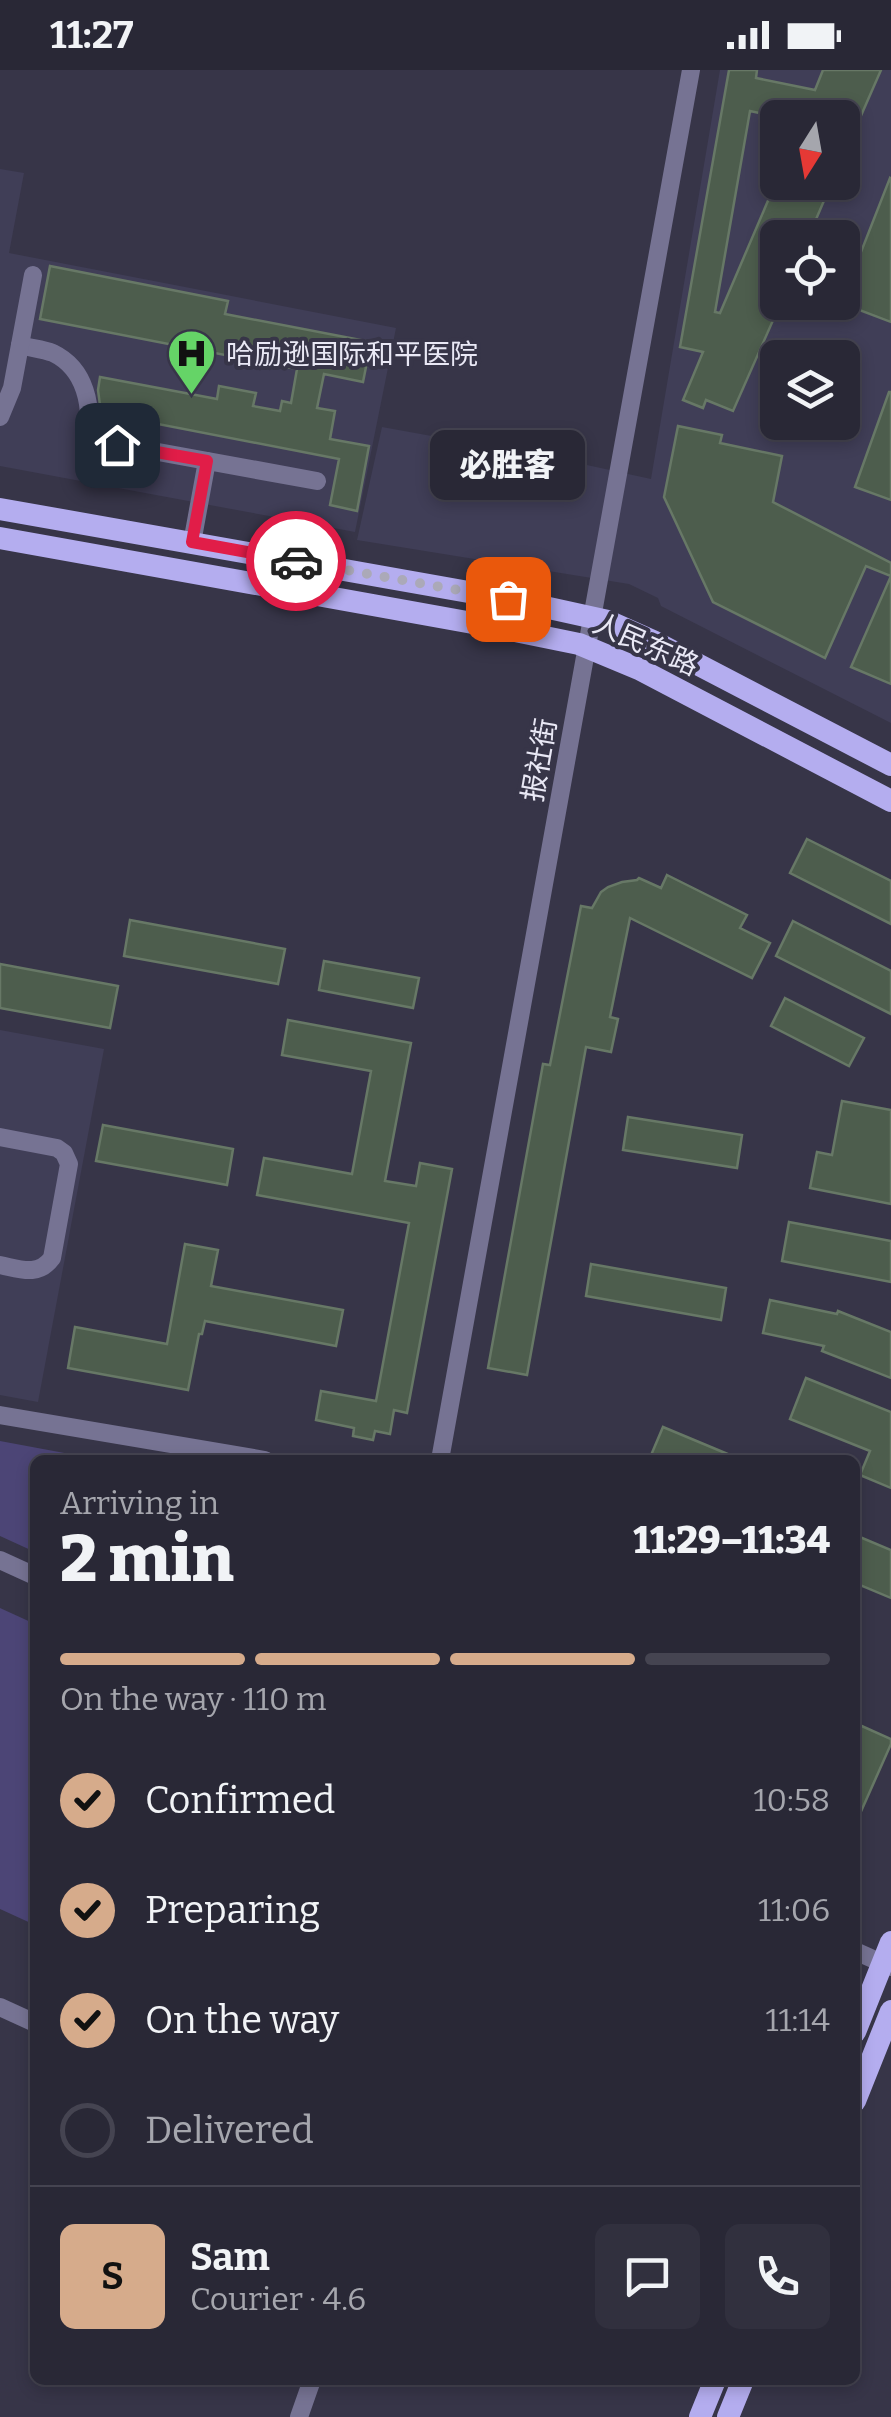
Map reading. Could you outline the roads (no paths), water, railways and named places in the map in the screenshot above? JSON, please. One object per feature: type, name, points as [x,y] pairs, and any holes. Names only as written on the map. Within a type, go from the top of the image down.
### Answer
[{"type":"main road","name":"人民东路","points":[[0,508],[508,599],[608,621],[653,640],[891,765]]},
{"type":"main road","name":"人民东路","points":[[0,538],[506,628],[588,647],[639,669],[891,801]]},
{"type":"main road","points":[[860,2021],[888,1958]]},
{"type":"main road","points":[[860,2088],[891,2011]]},
{"type":"main road","points":[[700,2417],[713,2385]]},
{"type":"main road","points":[[728,2417],[740,2385]]},
{"type":"street","name":"报社街","points":[[441,1455],[692,70]]},
{"type":"street","points":[[0,417],[20,345],[33,275]]},
{"type":"street","points":[[20,345],[54,354],[80,380],[87,392],[91,418],[87,439],[317,482]]},
{"type":"street","points":[[192,542],[207,461]]},
{"type":"street","points":[[0,1137],[57,1148],[64,1152],[69,1164],[52,1258],[41,1269],[29,1271],[0,1265]]},
{"type":"street","points":[[0,1415],[236,1455]]},
{"type":"street","points":[[0,1560],[30,1574]]},
{"type":"street","points":[[860,1952],[888,1958]]},
{"type":"street","points":[[0,2007],[30,2021]]},
{"type":"street","points":[[299,2417],[310,2385]]},
{"type":"place","name":"哈励逊国际和平医院","points":[[191,396]]},
{"type":"place","name":"必胜客","points":[[508,599]]}]
